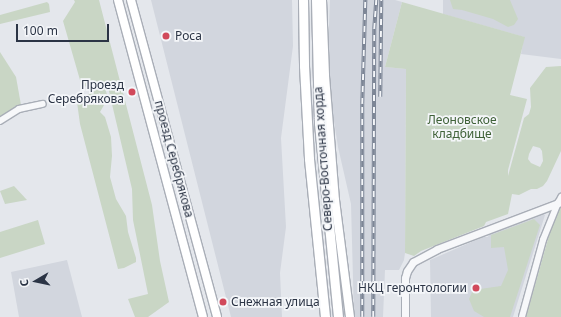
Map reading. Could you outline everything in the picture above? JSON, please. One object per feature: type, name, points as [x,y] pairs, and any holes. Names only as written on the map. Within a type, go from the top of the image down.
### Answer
[{"type":"main road","name":"проезд Серебрякова","points":[[118,0],[203,317]]},
{"type":"main road","name":"проезд Серебрякова","points":[[131,0],[217,317]]},
{"type":"main road","name":"Северо-Восточная хорда","points":[[303,0],[304,66],[309,159],[325,317]]},
{"type":"main road","name":"Северо-Восточная хорда","points":[[316,0],[319,123],[338,317]]},
{"type":"main road","points":[[322,0],[324,52],[333,176],[350,317]]},
{"type":"street","points":[[0,121],[19,109],[42,104]]},
{"type":"street","points":[[405,317],[405,278],[407,271],[413,262],[432,252],[559,200]]},
{"type":"street","points":[[522,317],[543,240],[559,200]]},
{"type":"shaded area","points":[[151,0],[292,0],[293,46],[281,138],[286,227],[280,273],[282,317],[231,317]]},
{"type":"shaded area","points":[[330,0],[395,0],[402,2],[385,67],[406,69],[405,253],[404,260],[399,270],[385,270],[383,317],[354,317],[351,204],[338,147],[327,76]]},
{"type":"shaded area","points":[[443,0],[561,0],[561,59],[521,54],[524,37],[443,14]]},
{"type":"shaded area","name":"НКЦ геронтологии","points":[[541,212],[545,215],[513,317],[431,317],[430,260],[483,237],[488,237],[489,234]]},
{"type":"shaded area","points":[[67,260],[82,317],[19,317],[11,272]]},
{"type":"green space","points":[[74,0],[99,0],[152,205],[160,261],[169,302],[148,317],[135,317],[128,299],[148,294],[133,220],[132,189],[107,83],[82,87],[63,21],[75,2]]},
{"type":"green space","points":[[450,0],[510,0],[518,19],[514,25],[508,27],[493,19],[462,10],[453,9]]},
{"type":"green space","points":[[47,2],[49,4],[50,12],[0,24],[0,15]]},
{"type":"green space","name":"Леоновское кладбище","points":[[402,2],[525,37],[510,95],[527,99],[508,170],[508,176],[524,118],[529,114],[531,107],[530,88],[546,67],[561,66],[561,151],[547,181],[543,186],[537,189],[531,189],[519,195],[512,194],[508,214],[486,222],[484,226],[421,251],[414,256],[405,253],[406,69],[385,67]],"holes":[[[533,146],[540,148],[542,151],[543,161],[540,167],[531,163],[528,159]]]},
{"type":"green space","points":[[0,52],[16,77],[21,105],[0,118]]},
{"type":"green space","points":[[100,88],[105,88],[108,98],[100,112],[105,117],[111,137],[112,156],[110,177],[116,199],[126,216],[128,232],[136,258],[136,262],[124,268],[118,269],[80,124],[77,102]]},
{"type":"green space","points":[[14,186],[27,200],[5,204],[0,191]]},
{"type":"green space","points":[[561,205],[561,317],[526,317],[553,221]]},
{"type":"green space","points":[[534,219],[540,225],[510,317],[484,317],[474,311],[469,299],[473,290],[501,286],[508,270],[504,247],[491,248],[491,235]]},
{"type":"green space","points":[[38,220],[45,244],[0,258],[0,232]]},
{"type":"railway","points":[[362,317],[362,104],[365,0]]},
{"type":"railway","points":[[373,317],[374,29],[376,0]]},
{"type":"railway","points":[[380,97],[381,0]]},
{"type":"place","name":"Роса","points":[[166,36]]},
{"type":"place","name":"Проезд Серебрякова","points":[[132,92]]},
{"type":"place","name":"НКЦ геронтологии","points":[[476,288]]},
{"type":"place","name":"Снежная улица","points":[[223,302]]}]
